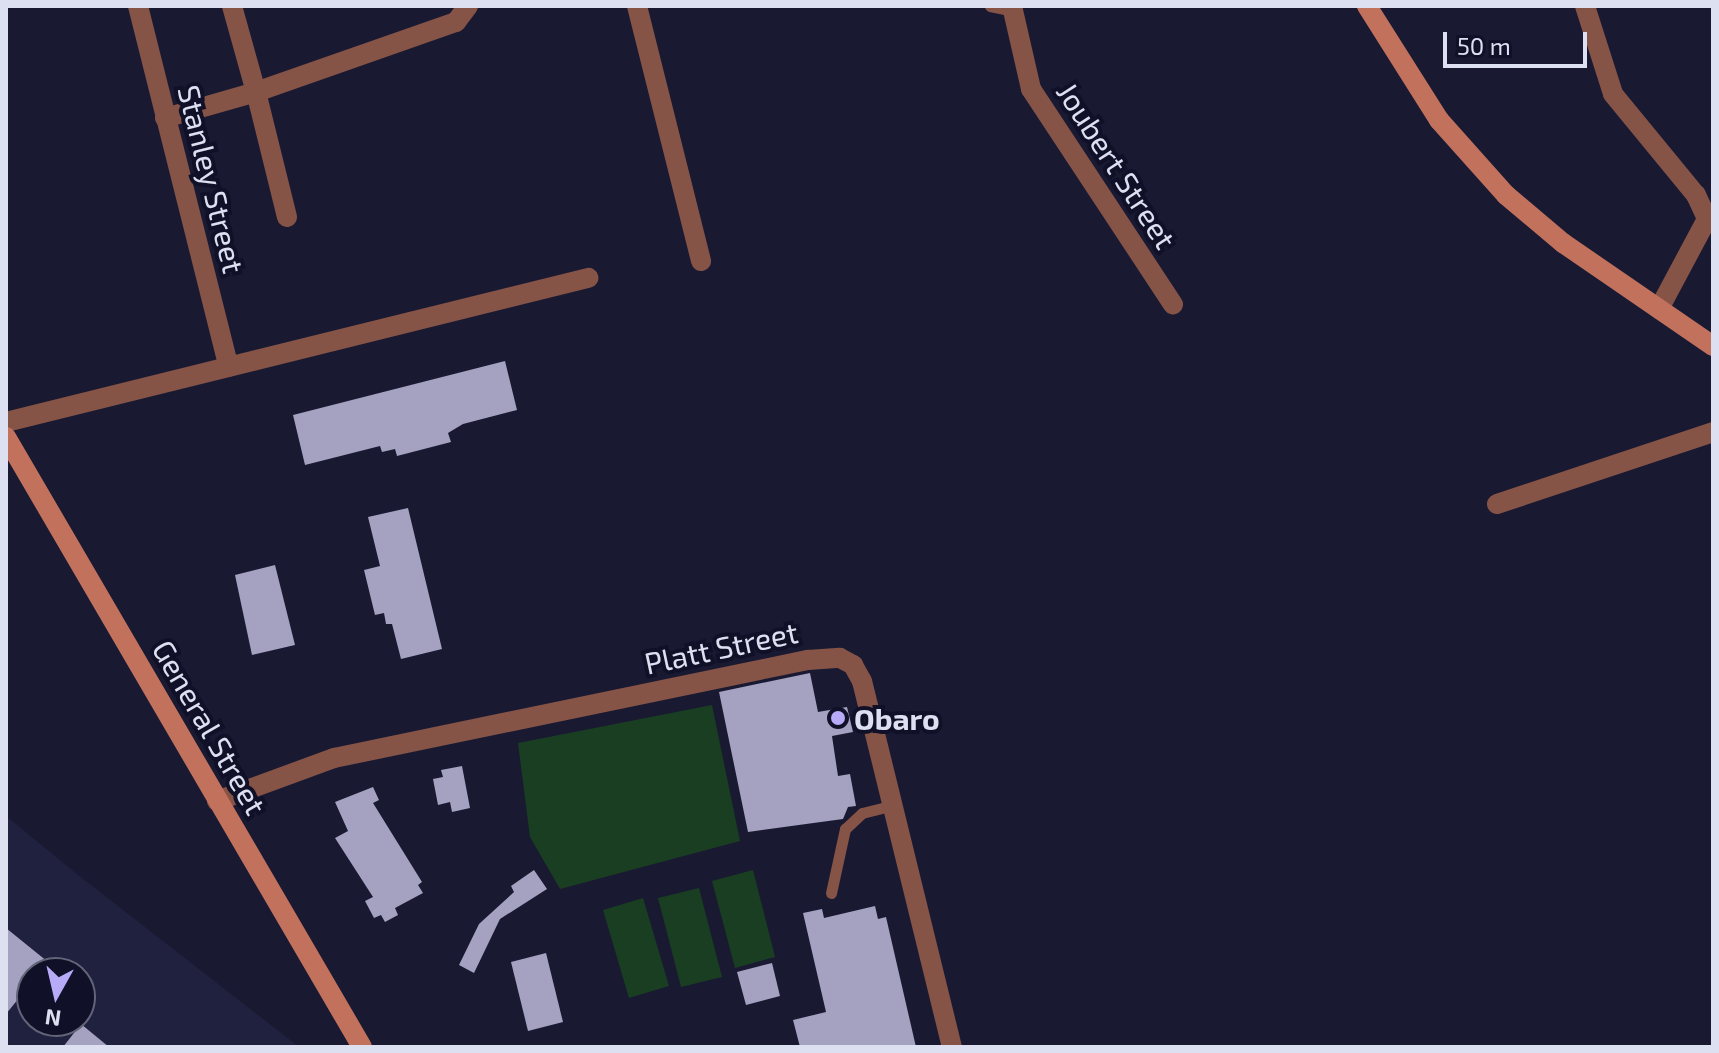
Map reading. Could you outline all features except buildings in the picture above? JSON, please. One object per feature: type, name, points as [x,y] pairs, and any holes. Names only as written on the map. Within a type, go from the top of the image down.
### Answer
[{"type":"main road","points":[[1367,6],[1439,120],[1506,195],[1563,243],[1713,346]]},
{"type":"main road","name":"General Street","points":[[6,437],[362,1047]]},
{"type":"street","name":"Stanley Street","points":[[138,6],[229,367]]},
{"type":"street","points":[[232,6],[287,217]]},
{"type":"street","points":[[165,118],[256,92],[456,22],[468,6]]},
{"type":"street","points":[[637,6],[701,261]]},
{"type":"street","points":[[1585,6],[1613,94],[1696,195],[1707,219],[1659,309]]},
{"type":"street","name":"Joubert Street","points":[[1012,8],[1031,89],[1173,304]]},
{"type":"street","points":[[6,422],[588,278]]},
{"type":"street","points":[[1497,504],[1713,432]]},
{"type":"street","name":"Platt Street","points":[[217,801],[334,758],[826,657],[853,665],[862,681],[895,805],[952,1047]]},
{"type":"lane","points":[[990,6],[1012,8]]},
{"type":"lane","points":[[831,893],[845,829],[862,813],[895,805]]},
{"type":"shaded area","points":[[6,816],[73,871],[299,1047],[6,1047]]},
{"type":"green space","points":[[712,705],[740,841],[560,889],[530,837],[518,743]]},
{"type":"green space","points":[[753,870],[775,957],[735,968],[712,881]]},
{"type":"green space","points":[[699,888],[722,977],[681,987],[658,898]]},
{"type":"green space","points":[[643,898],[669,986],[629,998],[603,910]]},
{"type":"place","name":"Obaro","points":[[838,718]]}]
